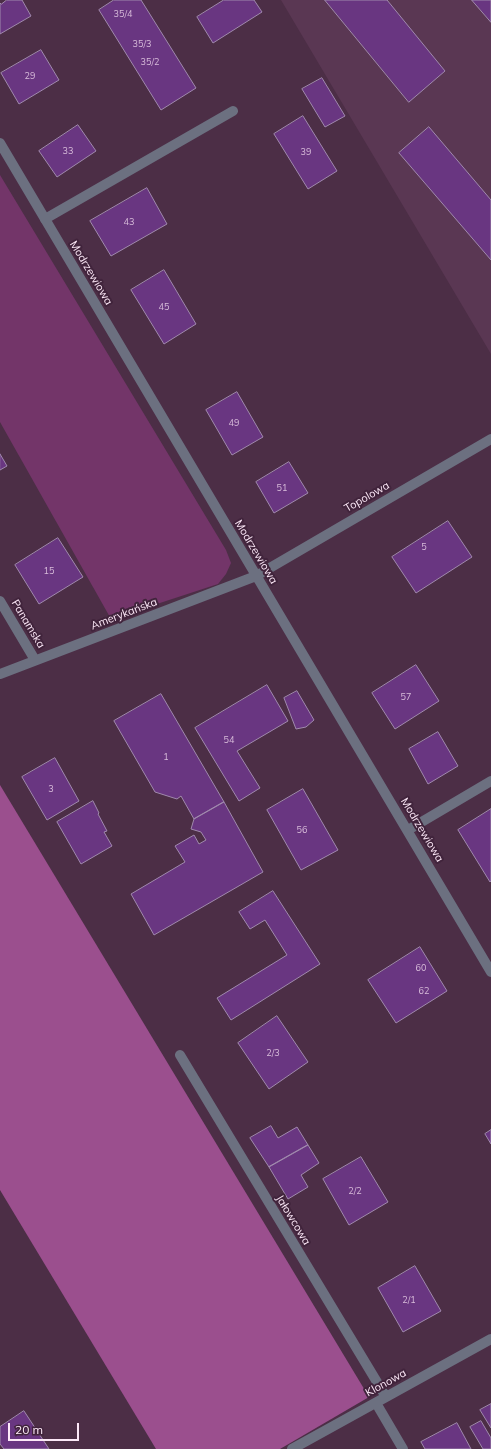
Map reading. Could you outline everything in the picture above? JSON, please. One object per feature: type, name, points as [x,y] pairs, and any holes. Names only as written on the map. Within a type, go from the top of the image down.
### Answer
[{"type":"street","points":[[45,219],[233,111]]},
{"type":"street","name":"Modrzewiowa","points":[[0,143],[491,972]]},
{"type":"street","name":"Topolowa","points":[[256,576],[491,439]]},
{"type":"street","name":"Amerykańska","points":[[0,674],[256,576]]},
{"type":"street","name":"Panamska","points":[[0,601],[35,660]]},
{"type":"street","points":[[408,830],[491,781]]},
{"type":"street","name":"Jałowcowa","points":[[180,1055],[386,1397]]},
{"type":"street","name":"Klonowa","points":[[292,1449],[491,1339]]},
{"type":"street","points":[[376,1403],[403,1449]]},
{"type":"shaded area","points":[[281,0],[491,0],[491,354]]},
{"type":"shaded area","points":[[0,175],[226,550],[231,563],[226,574],[218,584],[111,619],[0,422]]},
{"type":"shaded area","points":[[0,785],[369,1397],[280,1449],[156,1449],[0,1190]]},
{"type":"building","points":[[7,0],[22,0],[31,16],[0,34],[0,3],[1,4]]},
{"type":"building","points":[[114,0],[141,0],[196,88],[161,110],[99,10]]},
{"type":"building","points":[[224,0],[254,0],[262,12],[213,43],[197,17]]},
{"type":"building","points":[[325,0],[387,0],[445,71],[409,102]]},
{"type":"building","points":[[472,0],[491,0],[491,22]]},
{"type":"building","points":[[41,50],[59,80],[19,104],[1,73]]},
{"type":"building","points":[[322,78],[345,116],[325,127],[302,89]]},
{"type":"building","points":[[303,116],[337,171],[308,189],[274,134]]},
{"type":"building","points":[[78,125],[96,151],[57,177],[39,151]]},
{"type":"building","points":[[429,127],[491,200],[491,260],[399,153]]},
{"type":"building","points":[[147,188],[167,224],[111,256],[90,221]]},
{"type":"building","points":[[164,270],[196,324],[164,344],[131,290]]},
{"type":"building","points":[[237,392],[263,437],[232,455],[206,410]]},
{"type":"building","points":[[0,454],[7,466],[0,470]]},
{"type":"building","points":[[289,462],[308,493],[274,513],[256,482]]},
{"type":"building","points":[[448,521],[472,557],[416,593],[392,557]]},
{"type":"building","points":[[58,538],[83,577],[39,604],[15,565]]},
{"type":"building","points":[[416,665],[439,701],[395,729],[372,693]]},
{"type":"building","points":[[267,685],[288,721],[237,751],[260,788],[239,801],[195,728]]},
{"type":"building","points":[[297,691],[314,720],[306,727],[296,729],[284,698]]},
{"type":"building","points":[[161,694],[224,802],[194,819],[181,796],[177,799],[155,792],[114,721]]},
{"type":"building","points":[[438,732],[458,766],[428,784],[409,749]]},
{"type":"building","points":[[55,758],[79,801],[47,820],[22,777]]},
{"type":"building","points":[[303,789],[338,850],[301,870],[267,810]]},
{"type":"building","points":[[93,801],[107,831],[104,832],[112,846],[81,864],[57,822]]},
{"type":"building","points":[[224,802],[263,872],[154,935],[131,894],[185,862],[175,846],[194,835],[199,844],[206,840],[201,832],[191,829],[194,819]]},
{"type":"building","points":[[491,809],[491,881],[490,882],[458,830]]},
{"type":"building","points":[[273,891],[320,964],[231,1020],[217,998],[287,955],[265,920],[250,929],[239,912]]},
{"type":"building","points":[[420,947],[447,991],[396,1023],[368,980]]},
{"type":"building","points":[[277,1016],[308,1062],[269,1089],[238,1043]]},
{"type":"building","points":[[271,1126],[278,1138],[297,1127],[308,1145],[269,1167],[250,1138]]},
{"type":"building","points":[[491,1130],[491,1144],[485,1134]]},
{"type":"building","points":[[308,1145],[319,1163],[301,1175],[308,1187],[288,1199],[269,1167]]},
{"type":"building","points":[[361,1157],[388,1202],[349,1225],[323,1179]]},
{"type":"building","points":[[415,1266],[441,1311],[403,1332],[378,1288]]},
{"type":"building","points":[[491,1404],[491,1428],[480,1410]]},
{"type":"building","points":[[24,1411],[49,1449],[4,1449],[0,1444],[0,1427]]},
{"type":"building","points":[[481,1421],[491,1438],[491,1449],[483,1449],[470,1427]]},
{"type":"building","points":[[457,1423],[471,1449],[425,1449],[421,1442]]}]
